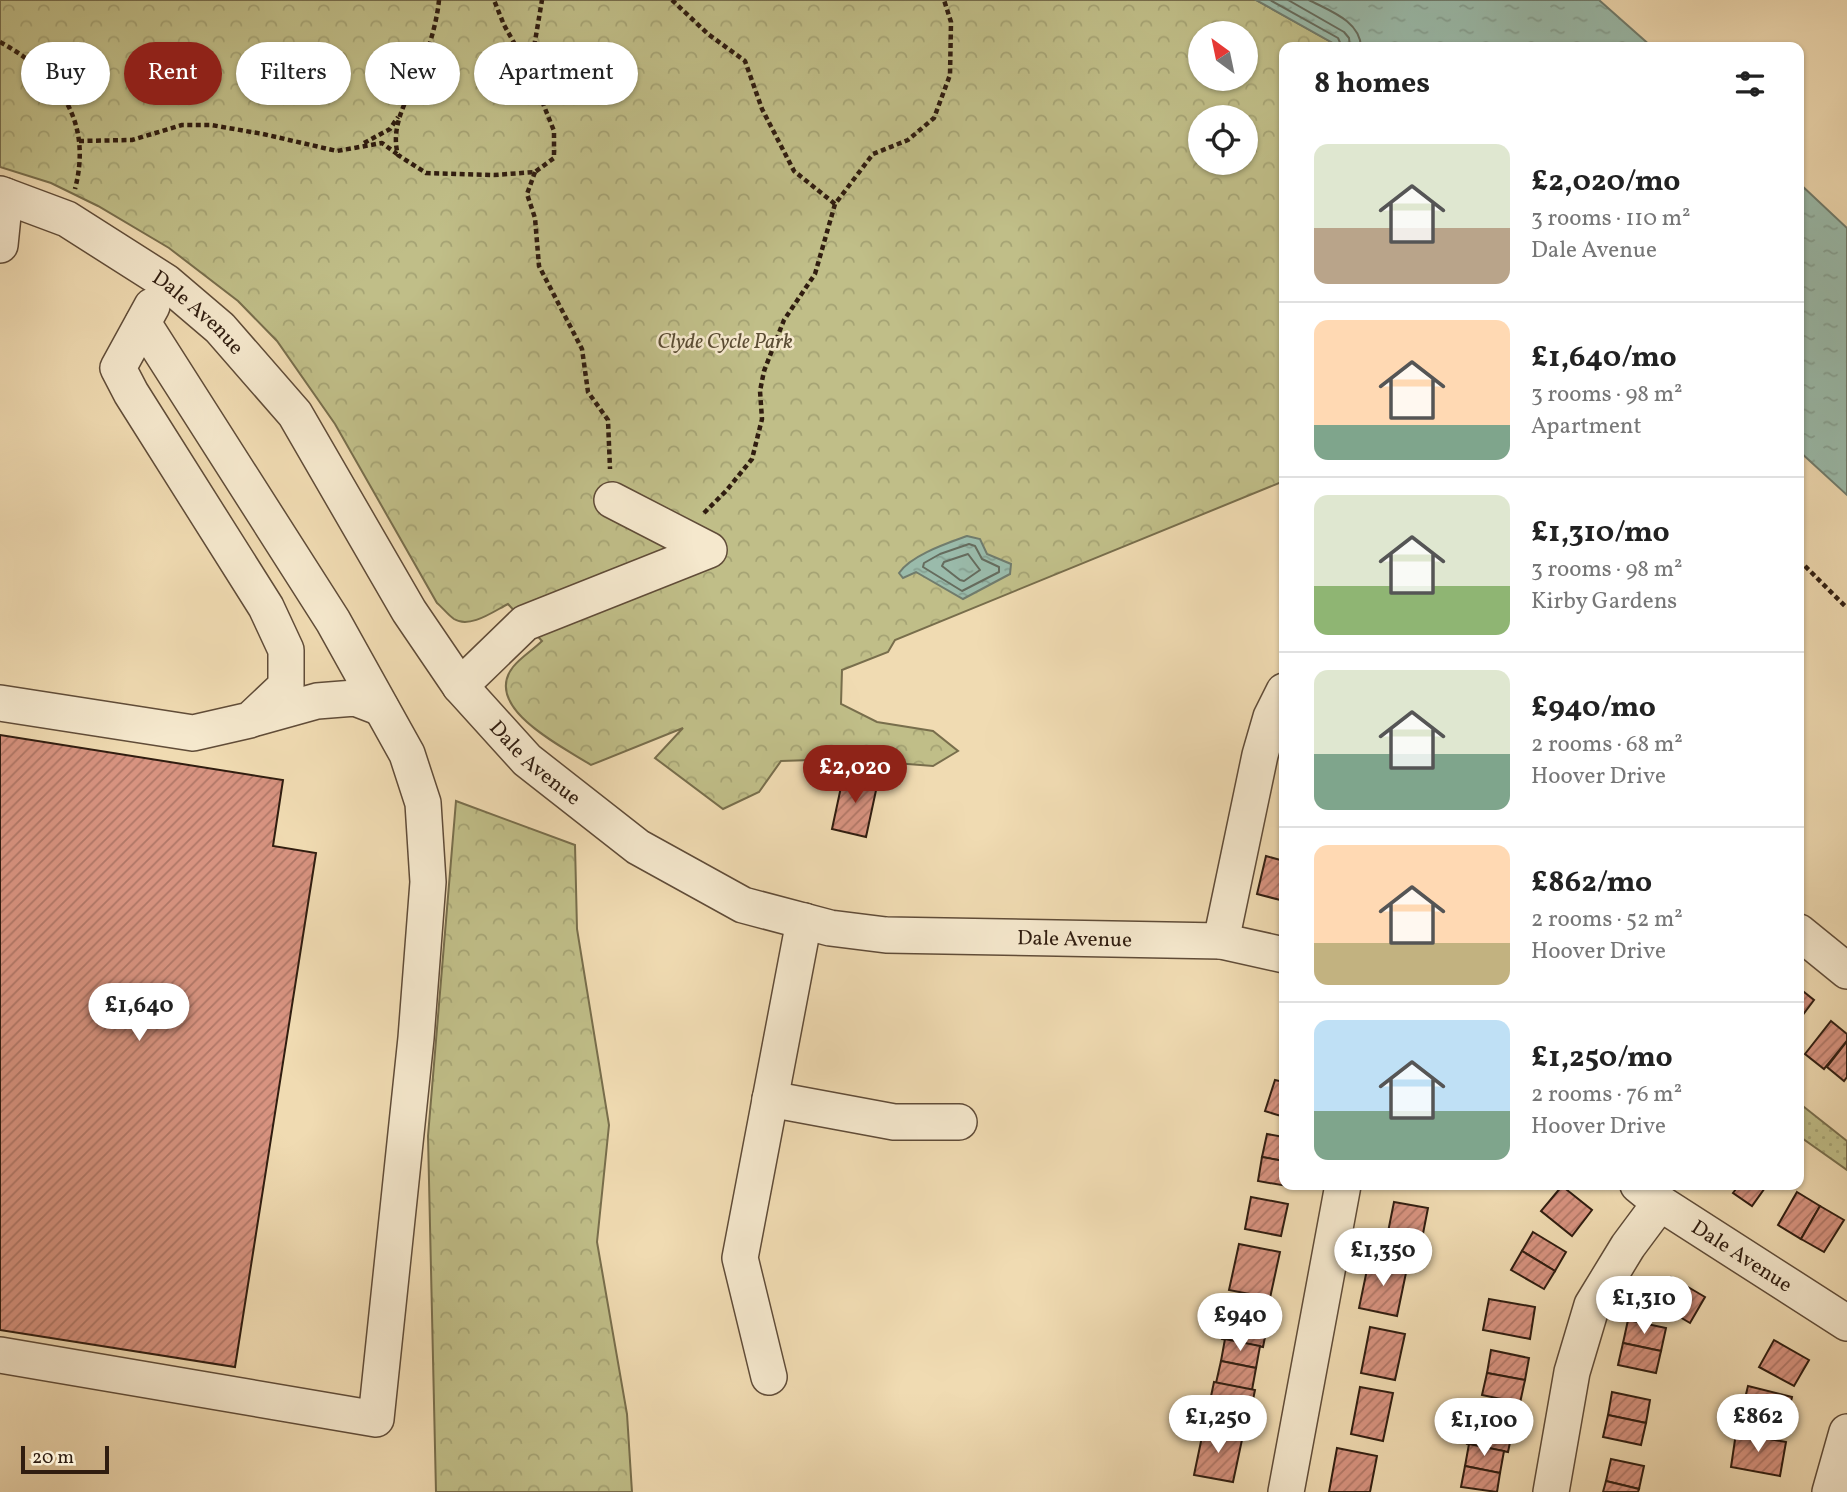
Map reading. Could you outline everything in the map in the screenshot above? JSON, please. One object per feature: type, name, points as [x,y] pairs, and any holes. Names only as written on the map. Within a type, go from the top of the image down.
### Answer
[{"type":"street","name":"Dale Avenue","points":[[3,195],[67,219],[166,282],[220,328],[295,415],[409,611],[460,686],[527,760],[638,847],[743,905],[830,928],[886,935],[1222,941],[1279,954]]},
{"type":"street","points":[[0,245],[3,195]]},
{"type":"street","points":[[166,282],[118,368],[131,393],[267,607],[286,650],[286,686],[250,720]]},
{"type":"street","points":[[0,1355],[376,1419],[428,882],[424,803],[407,754],[333,621],[143,323]]},
{"type":"street","points":[[460,686],[525,623],[709,550],[612,500]]},
{"type":"street","points":[[0,703],[193,733],[317,701],[355,698],[381,708]]},
{"type":"street","points":[[1222,941],[1260,755],[1271,717],[1279,701]]},
{"type":"street","points":[[769,1377],[740,1258],[804,921]]},
{"type":"street","points":[[1804,936],[1847,971]]},
{"type":"street","points":[[770,1099],[894,1122],[959,1122]]},
{"type":"street","points":[[1286,1492],[1342,1190]]},
{"type":"street","name":"Dale Avenue","points":[[1649,1194],[1847,1322]]},
{"type":"street","points":[[1551,1492],[1572,1372],[1592,1305],[1628,1246],[1649,1194]]},
{"type":"street","points":[[1830,1492],[1847,1432]]},
{"type":"path","points":[[361,145],[390,129],[400,115],[423,64],[439,0]]},
{"type":"path","points":[[494,0],[514,42]]},
{"type":"path","points":[[535,42],[542,0]]},
{"type":"path","points":[[672,0],[709,34],[745,61],[762,109],[794,171],[835,204]]},
{"type":"path","points":[[681,535],[726,491],[752,460],[762,419],[760,391],[764,371],[784,320],[815,274],[835,204],[873,154],[908,140],[934,118],[950,75],[951,22],[944,0]]},
{"type":"path","points":[[0,42],[25,55],[68,101],[79,130],[79,174],[67,219]]},
{"type":"path","points":[[544,105],[554,131],[554,158],[536,172],[527,194],[534,218],[539,266],[582,349],[588,392],[608,420],[612,500]]},
{"type":"path","points":[[398,155],[394,142],[400,115]]},
{"type":"path","points":[[79,141],[132,140],[182,125],[211,125],[337,151],[361,145],[382,144],[426,173],[494,175],[536,172]]},
{"type":"path","points":[[1804,565],[1847,608]]},
{"type":"green space","name":"Clyde Cycle Park","points":[[0,0],[1256,0],[1331,42],[1279,42],[1279,483],[895,640],[888,652],[842,670],[841,704],[877,722],[933,731],[958,751],[933,766],[843,759],[781,761],[759,792],[723,809],[655,758],[683,728],[591,765],[530,725],[517,712],[508,697],[506,682],[513,667],[542,641],[508,604],[482,618],[460,622],[437,603],[335,424],[277,341],[238,301],[169,248],[98,206],[51,183],[0,167]]},
{"type":"green space","points":[[456,801],[575,845],[577,929],[609,1125],[597,1242],[627,1414],[632,1492],[436,1492],[428,1136]]},
{"type":"green space","points":[[1804,1107],[1847,1141],[1847,1170],[1804,1140]]},
{"type":"water","points":[[1256,0],[1599,0],[1646,42],[1331,42]]},
{"type":"water","points":[[1804,188],[1847,228],[1847,495],[1804,456]]},
{"type":"water","points":[[967,536],[980,539],[987,554],[1011,564],[1010,574],[963,599],[916,572],[903,578],[899,573],[921,555]]},
{"type":"building","points":[[0,735],[283,780],[273,846],[316,853],[235,1367],[0,1330]]},
{"type":"building","points":[[844,773],[878,781],[866,837],[832,829]]},
{"type":"building","points":[[1266,856],[1279,860],[1279,900],[1257,894]]},
{"type":"building","points":[[1804,992],[1814,1000],[1804,1013]]},
{"type":"building","points":[[1831,1021],[1847,1034],[1847,1041],[1824,1069],[1805,1054]]},
{"type":"building","points":[[1847,1041],[1847,1077],[1844,1081],[1827,1067]]},
{"type":"building","points":[[1275,1080],[1279,1081],[1279,1115],[1265,1111]]},
{"type":"building","points":[[1267,1134],[1279,1136],[1279,1160],[1262,1157]]},
{"type":"building","points":[[1262,1157],[1279,1160],[1279,1185],[1258,1181]]},
{"type":"building","points":[[1559,1190],[1567,1190],[1592,1210],[1572,1236],[1541,1211]]},
{"type":"building","points":[[1735,1190],[1763,1190],[1752,1206],[1733,1193]]},
{"type":"building","points":[[1797,1192],[1820,1206],[1801,1239],[1778,1225]]},
{"type":"building","points":[[1251,1197],[1288,1204],[1281,1236],[1245,1229]]},
{"type":"building","points":[[1394,1202],[1428,1208],[1419,1254],[1385,1247]]},
{"type":"building","points":[[1820,1206],[1844,1220],[1824,1252],[1801,1239]]},
{"type":"building","points":[[1533,1232],[1566,1252],[1555,1271],[1522,1251]]},
{"type":"building","points":[[1239,1244],[1280,1252],[1270,1298],[1229,1290]]},
{"type":"building","points":[[1522,1251],[1555,1271],[1544,1289],[1511,1270]]},
{"type":"building","points":[[1369,1260],[1407,1268],[1397,1316],[1359,1308]]},
{"type":"building","points":[[1671,1277],[1705,1297],[1690,1323],[1656,1303]]},
{"type":"building","points":[[1489,1299],[1535,1307],[1530,1339],[1483,1330]]},
{"type":"building","points":[[1227,1314],[1268,1322],[1263,1347],[1222,1339]]},
{"type":"building","points":[[1628,1320],[1666,1328],[1661,1351],[1623,1343]]},
{"type":"building","points":[[1370,1327],[1405,1334],[1395,1380],[1361,1373]]},
{"type":"building","points":[[1225,1339],[1260,1346],[1256,1368],[1221,1361]]},
{"type":"building","points":[[1774,1340],[1809,1360],[1794,1386],[1759,1367]]},
{"type":"building","points":[[1623,1343],[1661,1351],[1656,1373],[1618,1365]]},
{"type":"building","points":[[1491,1350],[1529,1358],[1525,1380],[1487,1373]]},
{"type":"building","points":[[1221,1361],[1256,1368],[1252,1390],[1216,1383]]},
{"type":"building","points":[[1487,1373],[1525,1380],[1520,1403],[1482,1395]]},
{"type":"building","points":[[1214,1382],[1255,1390],[1250,1414],[1209,1406]]},
{"type":"building","points":[[1748,1386],[1792,1397],[1784,1430],[1740,1419]]},
{"type":"building","points":[[1360,1387],[1393,1393],[1383,1441],[1351,1434]]},
{"type":"building","points":[[1612,1392],[1650,1400],[1646,1423],[1608,1415]]},
{"type":"building","points":[[1608,1415],[1646,1423],[1641,1445],[1603,1437]]},
{"type":"building","points":[[1472,1420],[1513,1428],[1508,1452],[1467,1444]]},
{"type":"building","points":[[1204,1427],[1243,1435],[1233,1482],[1194,1475]]},
{"type":"building","points":[[1736,1433],[1786,1442],[1780,1476],[1731,1467]]},
{"type":"building","points":[[1469,1444],[1504,1451],[1500,1473],[1465,1466]]},
{"type":"building","points":[[1337,1448],[1377,1456],[1370,1492],[1329,1492]]},
{"type":"building","points":[[1611,1459],[1644,1466],[1639,1489],[1606,1481]]},
{"type":"building","points":[[1465,1466],[1500,1473],[1497,1492],[1461,1487]]},
{"type":"building","points":[[1606,1481],[1639,1489],[1638,1492],[1603,1492]]}]
